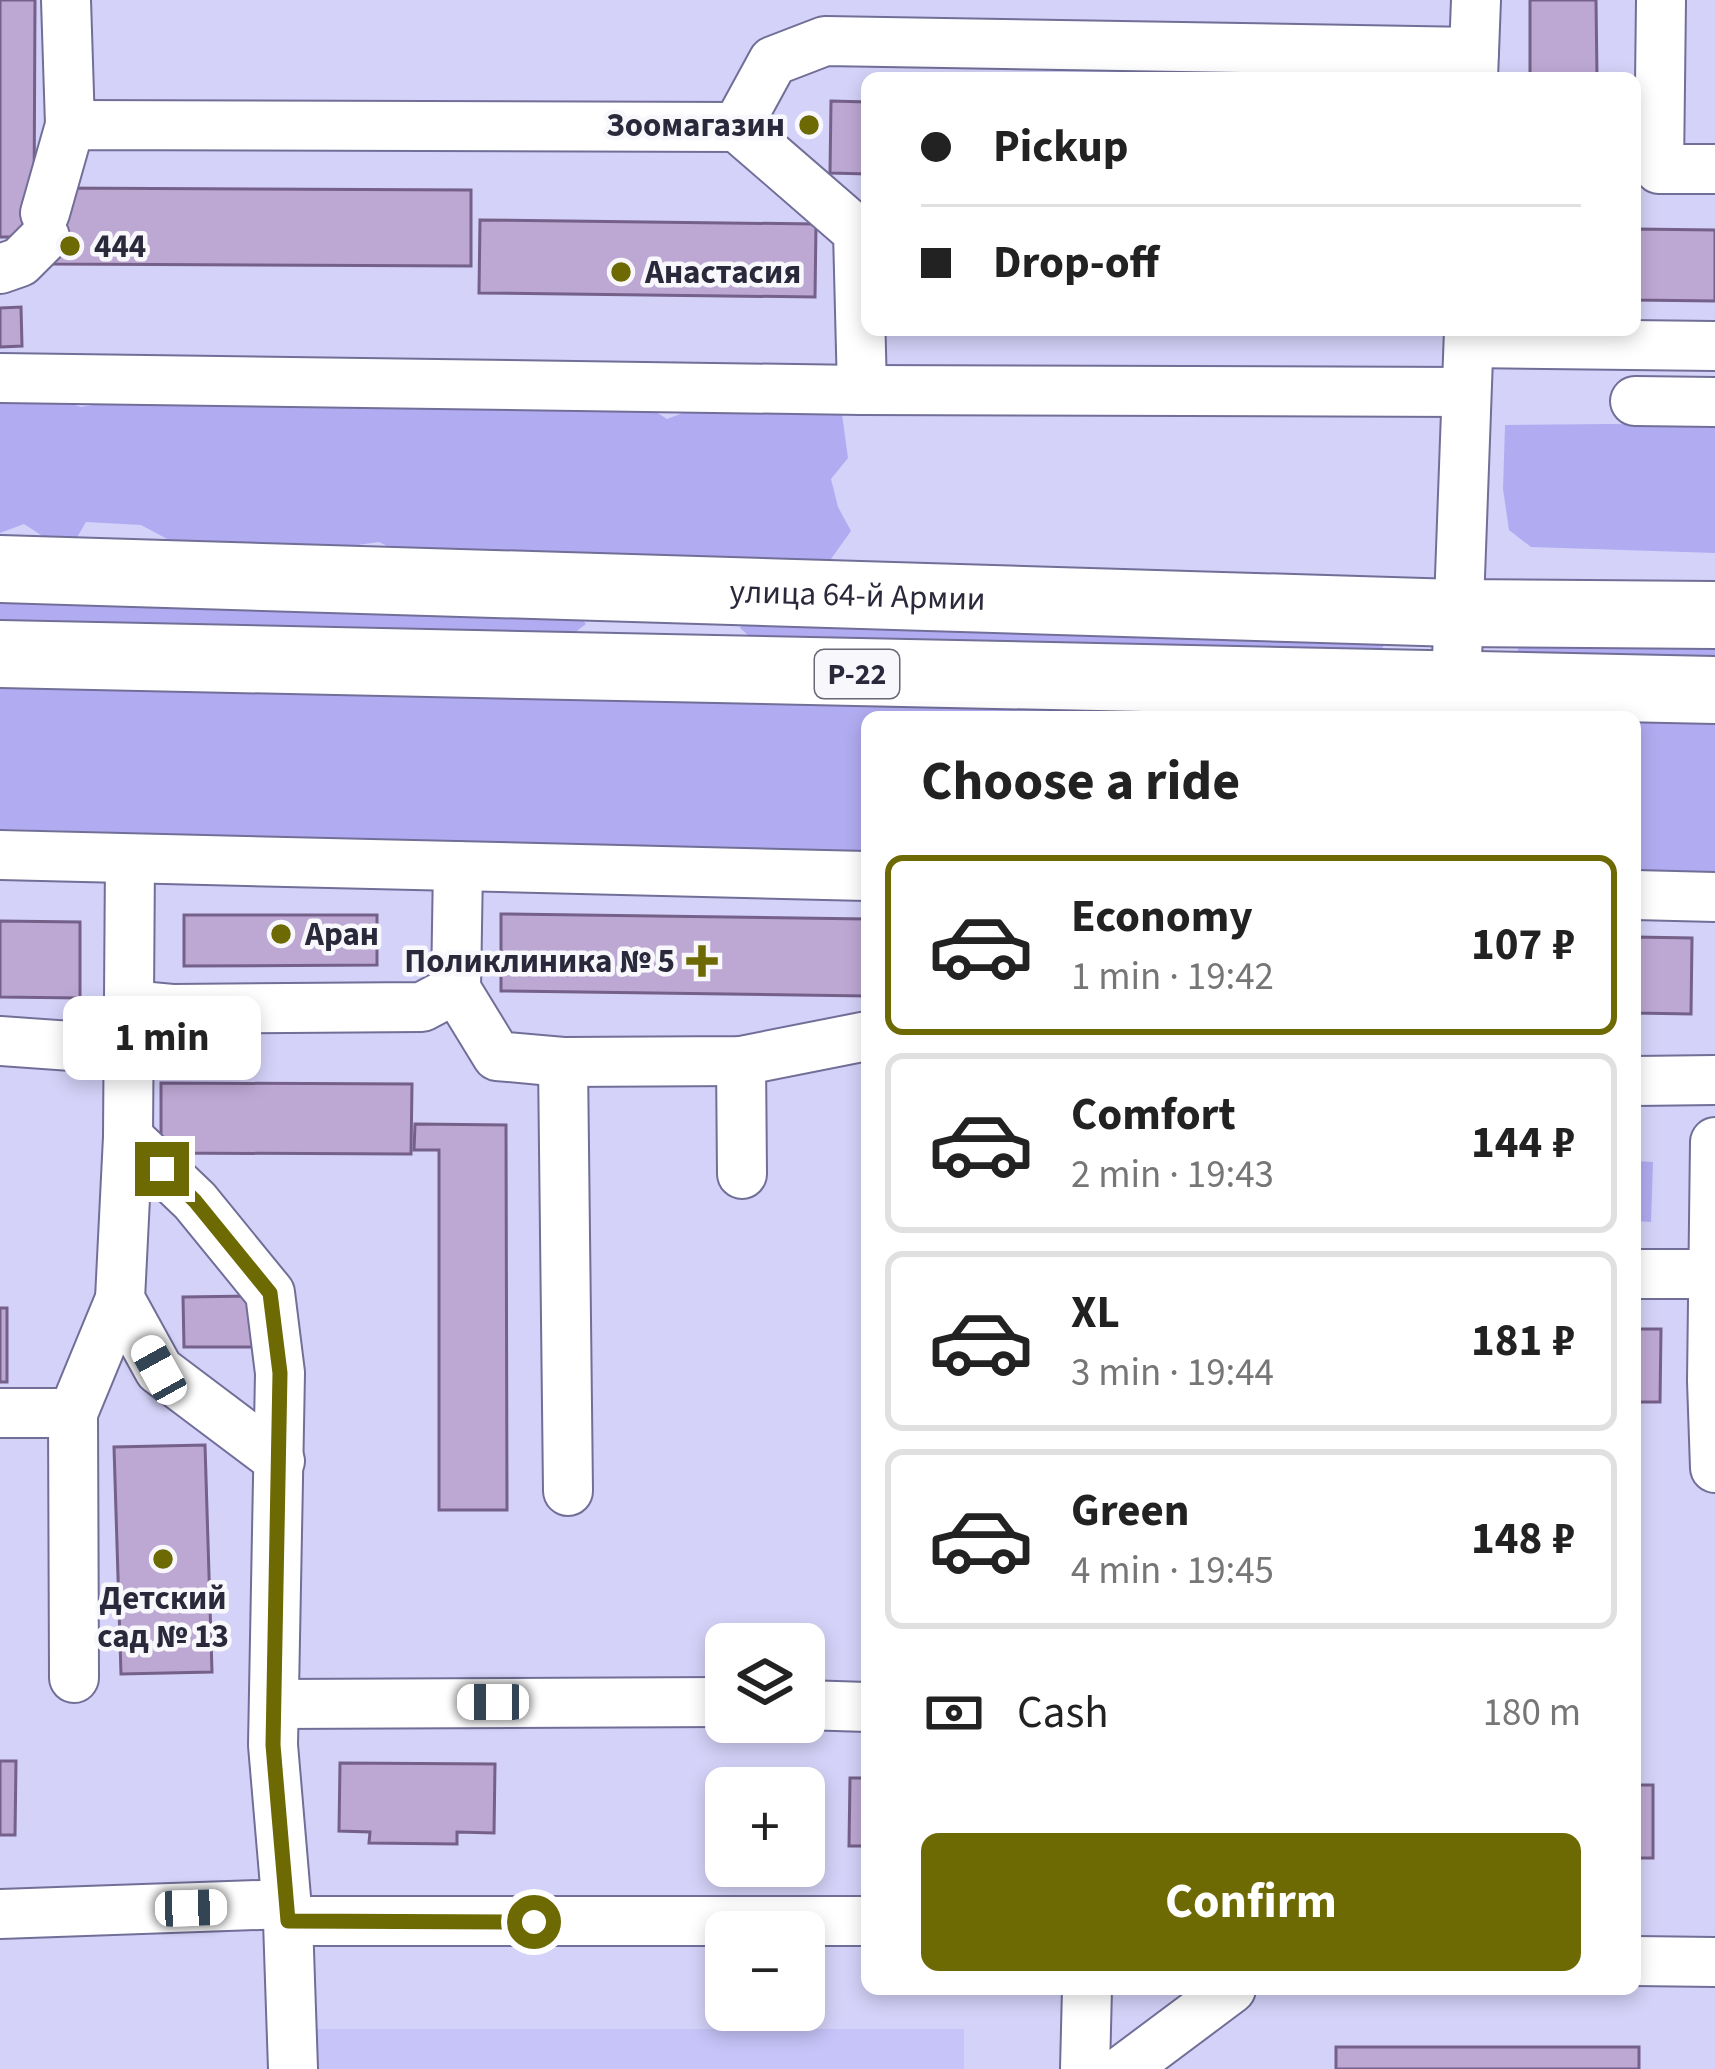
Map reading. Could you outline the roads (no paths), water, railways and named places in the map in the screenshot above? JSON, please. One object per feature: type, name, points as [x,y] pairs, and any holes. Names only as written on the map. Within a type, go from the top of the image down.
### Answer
[{"type":"highway","name":"улица 64-й Армии","points":[[0,569],[1456,613],[1715,615]]},
{"type":"highway","points":[[679,671],[683,589]]},
{"type":"highway","name":"Р-22","points":[[0,654],[1715,690]]},
{"type":"street","points":[[0,269],[20,262],[45,225],[70,125],[66,0]]},
{"type":"street","points":[[737,127],[773,61],[825,41],[1474,65],[1476,0]]},
{"type":"street","points":[[1661,0],[1647,175],[1715,170]]},
{"type":"street","points":[[70,125],[737,127],[858,232],[862,390]]},
{"type":"street","points":[[1456,686],[1469,336],[1715,346]]},
{"type":"street","points":[[0,379],[1466,392]]},
{"type":"street","points":[[1635,401],[1715,402]]},
{"type":"street","points":[[0,855],[861,876]]},
{"type":"street","points":[[74,1678],[73,1413],[120,1299],[128,1137],[130,859]]},
{"type":"street","points":[[458,866],[456,989],[497,1057],[563,1062],[741,1061],[861,1037]]},
{"type":"street","points":[[1641,895],[1715,897]]},
{"type":"street","points":[[0,1041],[128,1028],[172,1010],[422,1007],[456,989]]},
{"type":"street","points":[[741,1061],[742,1174]]},
{"type":"street","points":[[563,1062],[568,1491]]},
{"type":"street","points":[[1641,1081],[1715,1080]]},
{"type":"street","points":[[128,1137],[195,1201],[270,1293],[280,1373],[273,1745],[287,1913],[293,2069]]},
{"type":"street","points":[[1715,1142],[1715,1468]]},
{"type":"street","points":[[1641,1274],[1713,1274]]},
{"type":"street","points":[[120,1299],[159,1370],[280,1460]]},
{"type":"street","points":[[0,1413],[73,1413]]},
{"type":"street","points":[[274,1704],[705,1702]]},
{"type":"street","points":[[825,1706],[861,1707]]},
{"type":"street","points":[[0,1914],[861,1921]]},
{"type":"street","points":[[1641,1961],[1715,1962]]},
{"type":"street","points":[[1084,2069],[1087,1995]]},
{"type":"street","points":[[1124,2069],[1223,1995]]},
{"type":"place","name":"Зоомагазин","points":[[809,125]]},
{"type":"place","name":"444","points":[[70,246]]},
{"type":"place","name":"Анастасия","points":[[621,272]]},
{"type":"place","name":"Аран","points":[[281,934]]},
{"type":"place","name":"Поликлиника № 5","points":[[702,961]]},
{"type":"place","name":"Детский сад № 13","points":[[163,1559]]}]
